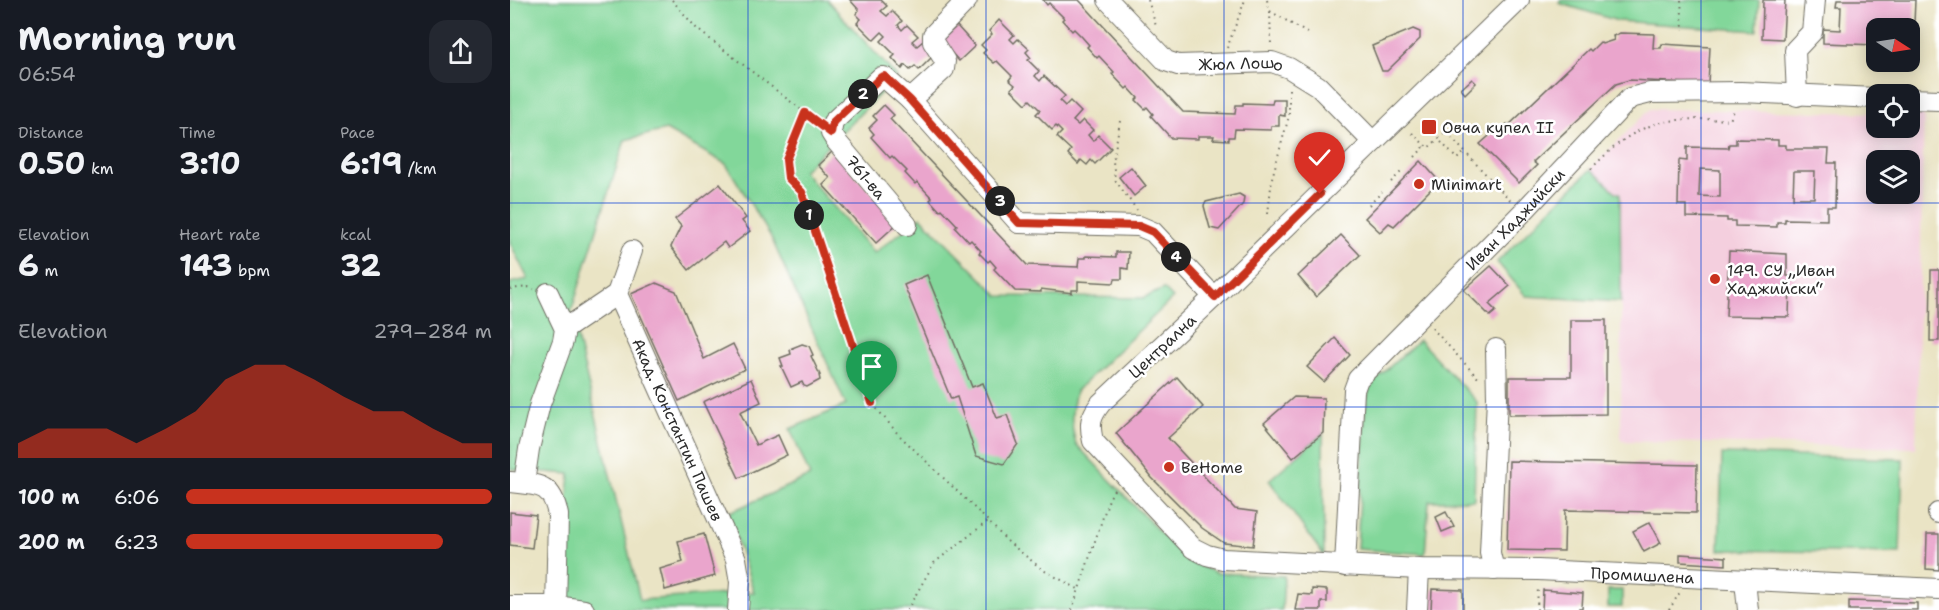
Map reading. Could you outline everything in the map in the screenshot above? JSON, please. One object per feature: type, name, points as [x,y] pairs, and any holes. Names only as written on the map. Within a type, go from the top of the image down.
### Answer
[{"type":"street","points":[[910,100],[944,69],[945,61],[933,42],[933,35],[967,0]]},
{"type":"street","name":"Жюл Лошо","points":[[1108,0],[1166,61],[1178,65],[1222,63],[1280,65],[1318,86],[1373,142]]},
{"type":"street","name":"Централна","points":[[1345,566],[1223,559],[1193,548],[1093,441],[1090,426],[1094,412],[1519,0]]},
{"type":"street","points":[[1797,96],[1795,50],[1812,32],[1815,0]]},
{"type":"street","points":[[831,133],[833,122],[884,76],[910,100],[1019,223],[1139,226],[1153,232],[1215,297]]},
{"type":"street","name":"Иван Хаджийски","points":[[1345,566],[1353,390],[1358,379],[1522,213],[1630,98],[1650,93],[1742,93],[1866,98]]},
{"type":"street","points":[[1920,99],[1939,100]]},
{"type":"street","name":"761-ва","points":[[831,133],[907,225]]},
{"type":"street","points":[[565,329],[617,294],[632,251]]},
{"type":"street","points":[[548,293],[565,329],[517,483],[539,486],[553,495],[558,515],[556,608]]},
{"type":"street","name":"Акад. Константин Пашев","points":[[617,294],[736,559],[740,582],[738,610]]},
{"type":"street","points":[[1494,570],[1490,553],[1501,447],[1497,398],[1501,361]]},
{"type":"street","name":"Промишлена","points":[[1345,566],[1538,570],[1939,589]]},
{"type":"street","points":[[1418,610],[1419,569]]},
{"type":"street","points":[[1745,580],[1748,610]]},
{"type":"street","points":[[510,606],[584,610]]},
{"type":"path","points":[[672,0],[697,29],[831,133]]},
{"type":"path","points":[[1222,63],[1245,0]]},
{"type":"path","points":[[1268,0],[1289,116],[1272,178],[1268,214]]},
{"type":"path","points":[[1682,0],[1683,30]]},
{"type":"path","points":[[1270,11],[1307,33]]},
{"type":"path","points":[[1591,169],[1629,135],[1652,124],[1684,118],[1730,120],[1742,93]]},
{"type":"path","points":[[805,113],[786,160],[788,178],[802,192],[872,403],[898,434],[1006,541],[1043,570],[1080,590]]},
{"type":"path","points":[[1120,121],[1113,161],[1115,180],[1153,232]]},
{"type":"path","points":[[1412,133],[1428,148],[1446,132],[1522,213]]},
{"type":"path","points":[[1442,142],[1457,159],[1465,152]]},
{"type":"path","points":[[1415,157],[1425,144]]},
{"type":"path","points":[[1391,182],[1403,170]]},
{"type":"path","points":[[1370,205],[1382,192]]},
{"type":"path","points":[[510,289],[528,287],[548,293]]},
{"type":"path","points":[[1420,315],[1497,398]]},
{"type":"path","points":[[1072,610],[1109,499]]},
{"type":"path","points":[[907,610],[934,563],[988,521]]},
{"type":"path","points":[[1537,610],[1538,570]]},
{"type":"shaded area","name":"149. СУ „Иван Хаджийски“","points":[[1650,109],[1866,113],[1866,138],[1920,138],[1920,114],[1924,114],[1916,448],[1621,441],[1621,302],[1526,296],[1497,262]]},
{"type":"green space","points":[[510,0],[827,0],[897,77],[803,171],[874,253],[921,217],[999,296],[1143,298],[1164,289],[1173,298],[1076,391],[1072,418],[1076,444],[1186,560],[1217,573],[1284,576],[1282,610],[584,610],[556,606],[570,474],[510,469],[510,283],[528,279],[510,243]],"holes":[[[666,130],[726,164],[770,235],[846,405],[790,429],[810,476],[728,513],[754,592],[640,600],[571,312],[625,140]]]},
{"type":"green space","points":[[1561,0],[1759,0],[1757,31],[1618,21],[1559,3]]},
{"type":"green space","points":[[1591,169],[1617,193],[1620,193],[1621,302],[1526,296],[1497,262]]},
{"type":"green space","points":[[1419,340],[1477,402],[1474,500],[1429,501],[1425,554],[1357,549],[1365,409],[1370,385]]},
{"type":"green space","points":[[1323,433],[1324,556],[1269,480]]},
{"type":"green space","points":[[1722,454],[1903,459],[1900,553],[1719,550]]},
{"type":"green space","points":[[1608,590],[1622,590],[1622,607],[1608,607]]},
{"type":"building","points":[[850,0],[881,0],[887,6],[881,11],[887,16],[892,11],[902,21],[898,25],[902,30],[907,25],[918,36],[912,41],[917,46],[923,41],[935,54],[919,70],[915,66],[910,70],[905,65],[902,69],[892,58],[895,55],[881,41],[886,36],[882,32],[874,40],[857,23],[861,19],[856,14],[859,10]]},
{"type":"building","points":[[1043,0],[1079,0],[1183,112],[1235,114],[1236,105],[1243,105],[1243,103],[1272,104],[1273,99],[1285,99],[1285,116],[1279,115],[1279,126],[1271,126],[1271,130],[1235,129],[1234,137],[1229,137],[1229,140],[1213,139],[1214,136],[1198,136],[1198,139],[1171,138],[1151,116],[1153,114],[1147,107],[1145,109],[1136,100],[1138,98],[1112,74],[1114,72],[1099,56],[1097,58],[1082,37],[1074,29],[1072,31],[1062,20],[1064,18]]},
{"type":"building","points":[[1763,0],[1785,0],[1783,39],[1762,38]]},
{"type":"building","points":[[1837,0],[1915,0],[1914,18],[1866,18],[1866,45],[1823,43],[1823,29],[1840,30],[1841,7],[1836,7]]},
{"type":"building","points":[[999,20],[1014,35],[1010,39],[1014,43],[1018,39],[1029,49],[1026,52],[1031,58],[1028,60],[1039,71],[1035,76],[1040,81],[1044,76],[1065,96],[1060,101],[1065,106],[1070,101],[1081,112],[1073,121],[1078,125],[1083,120],[1093,130],[1088,135],[1093,141],[1098,135],[1111,148],[1095,164],[1091,160],[1087,165],[1081,160],[1078,164],[1068,154],[1071,150],[1057,137],[1062,132],[1056,126],[1052,130],[1036,114],[1040,110],[1030,100],[1026,104],[1011,89],[1015,85],[1009,80],[1012,76],[997,61],[994,63],[983,53],[986,50],[981,45],[992,34],[989,31]]},
{"type":"building","points":[[957,26],[975,46],[959,61],[941,41]]},
{"type":"building","points":[[1413,29],[1420,32],[1420,39],[1387,71],[1382,71],[1372,46]]},
{"type":"building","points":[[1620,33],[1654,34],[1653,48],[1661,48],[1662,44],[1710,47],[1708,84],[1629,80],[1616,84],[1533,162],[1537,165],[1519,183],[1480,144],[1497,129],[1499,131],[1507,124],[1509,125],[1589,49],[1591,51],[1600,42],[1602,44],[1614,40],[1613,36]]},
{"type":"building","points":[[1472,79],[1476,83],[1465,94],[1461,89]]},
{"type":"building","points":[[884,105],[894,115],[890,119],[1027,265],[1078,267],[1079,258],[1086,258],[1086,256],[1116,257],[1116,252],[1129,252],[1128,269],[1122,268],[1122,279],[1115,279],[1114,283],[1078,281],[1078,290],[1072,290],[1072,293],[1041,289],[1041,292],[1015,291],[994,269],[996,267],[990,260],[988,262],[979,253],[981,251],[971,240],[969,242],[955,227],[957,225],[930,200],[932,198],[905,173],[907,171],[892,156],[890,158],[871,137],[874,134],[869,128],[877,120],[873,116]]},
{"type":"building","points":[[1736,139],[1778,140],[1778,145],[1786,145],[1786,149],[1829,149],[1828,163],[1836,163],[1835,207],[1827,207],[1827,220],[1785,219],[1785,222],[1777,222],[1777,227],[1735,226],[1735,221],[1727,221],[1727,218],[1686,217],[1686,205],[1678,205],[1679,160],[1687,161],[1687,147],[1728,148],[1729,144],[1736,144]],"holes":[[[1700,169],[1720,170],[1720,197],[1699,196]],[[1794,171],[1815,171],[1814,198],[1793,198]]]},
{"type":"building","points":[[833,151],[899,222],[876,243],[823,185],[830,178],[818,165]]},
{"type":"building","points":[[1421,161],[1439,181],[1394,226],[1389,223],[1380,232],[1365,218]]},
{"type":"building","points":[[1131,167],[1146,186],[1134,196],[1119,177]]},
{"type":"building","points":[[720,184],[746,218],[742,221],[750,231],[728,248],[724,242],[689,270],[671,247],[681,226],[675,219]]},
{"type":"building","points":[[1239,194],[1244,197],[1243,204],[1219,230],[1210,228],[1204,206],[1206,202]]},
{"type":"building","points":[[1341,235],[1360,255],[1316,297],[1298,276]]},
{"type":"building","points":[[1729,251],[1787,254],[1787,276],[1798,277],[1790,282],[1789,317],[1726,316]]},
{"type":"building","points":[[1491,266],[1510,286],[1489,304],[1496,311],[1490,316],[1464,290]]},
{"type":"building","points":[[1931,270],[1939,270],[1939,341],[1930,341]]},
{"type":"building","points":[[927,275],[972,387],[983,383],[997,418],[1007,415],[1018,444],[1004,464],[976,456],[957,397],[951,399],[904,285]]},
{"type":"building","points":[[656,283],[676,291],[704,359],[733,344],[745,369],[679,401],[631,294]]},
{"type":"building","points":[[1571,320],[1606,320],[1606,414],[1509,415],[1509,377],[1571,377]]},
{"type":"building","points":[[1335,338],[1350,355],[1324,382],[1307,367]]},
{"type":"building","points":[[802,344],[809,346],[820,380],[807,387],[802,382],[791,387],[781,366],[783,366],[780,358],[791,354],[792,348]]},
{"type":"building","name":"BeHome","points":[[1177,377],[1203,407],[1168,438],[1235,509],[1257,512],[1253,546],[1224,543],[1202,528],[1152,478],[1116,433]]},
{"type":"building","points":[[751,379],[761,402],[740,412],[756,445],[778,435],[787,455],[739,478],[703,402]]},
{"type":"building","points":[[1294,397],[1324,398],[1323,433],[1293,458],[1264,423]]},
{"type":"building","points":[[1509,461],[1697,465],[1696,513],[1565,510],[1564,551],[1507,550]]},
{"type":"building","points":[[510,512],[536,515],[532,548],[510,545]]},
{"type":"building","points":[[1446,512],[1454,527],[1442,532],[1436,517]]},
{"type":"building","points":[[1650,522],[1661,543],[1644,552],[1633,531]]},
{"type":"building","points":[[704,534],[715,576],[665,590],[660,569],[683,562],[678,541]]},
{"type":"building","points":[[1927,534],[1939,534],[1939,570],[1926,569]]},
{"type":"building","points":[[1680,554],[1726,557],[1726,565],[1680,562]]},
{"type":"building","points":[[1312,589],[1327,590],[1327,602],[1321,602],[1321,610],[1295,610],[1298,594],[1312,595]]},
{"type":"building","points":[[1432,589],[1463,590],[1463,610],[1431,610]]},
{"type":"building","points":[[1543,590],[1583,593],[1582,608],[1579,610],[1542,610]]},
{"type":"building","points":[[1849,601],[1917,603],[1917,610],[1849,610]]},
{"type":"place","name":"Овча купел II","points":[[1429,127]]},
{"type":"place","name":"Minimart","points":[[1419,184]]},
{"type":"place","name":"149. СУ „Иван Хаджийски“","points":[[1715,279]]},
{"type":"place","name":"BeHome","points":[[1169,467]]},
{"type":"route","points":[[872,403],[802,192],[788,178],[786,160],[805,113],[831,133],[833,122],[881,77],[889,79],[910,100],[1019,223],[1139,226],[1153,232],[1215,297],[1320,194]]}]
